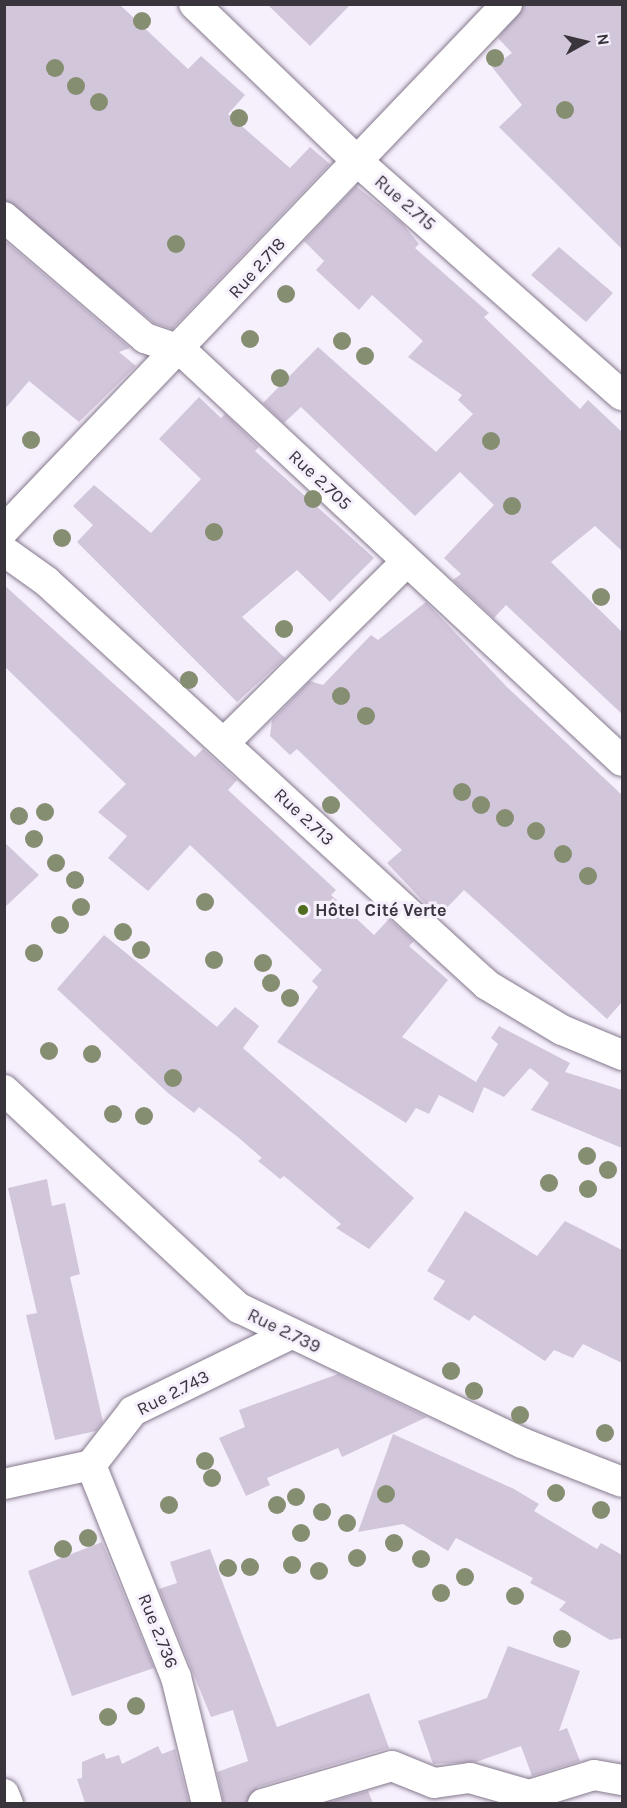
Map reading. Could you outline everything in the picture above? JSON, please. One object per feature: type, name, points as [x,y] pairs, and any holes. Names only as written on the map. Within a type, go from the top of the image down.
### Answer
[{"type":"street","name":"Rue 2.715","points":[[194,4],[356,160],[622,395]]},
{"type":"street","name":"Rue 2.718","points":[[4,530],[182,351],[356,160],[507,4]]},
{"type":"street","name":"Rue 2.705","points":[[4,217],[145,338],[182,351],[622,761]]},
{"type":"street","name":"Rue 2.713","points":[[4,551],[46,580],[487,985],[562,1030],[622,1055]]},
{"type":"street","points":[[224,742],[407,561]]},
{"type":"street","name":"Rue 2.739","points":[[4,1090],[191,1267],[239,1308],[287,1336],[522,1443],[622,1482]]},
{"type":"street","name":"Rue 2.743","points":[[91,1465],[134,1411],[287,1336]]},
{"type":"street","points":[[4,1484],[91,1465]]},
{"type":"street","name":"Rue 2.736","points":[[91,1465],[176,1677],[207,1803]]},
{"type":"street","points":[[263,1803],[392,1766],[434,1783],[470,1778],[529,1795],[594,1775],[622,1780]]},
{"type":"street","points":[[4,1794],[8,1803]]},
{"type":"building","points":[[4,4],[119,4],[188,69],[201,56],[245,95],[228,114],[290,168],[310,147],[330,164],[172,329],[154,323],[4,200]]},
{"type":"building","points":[[267,4],[351,4],[310,46]]},
{"type":"building","points":[[524,4],[622,4],[622,249],[499,127],[522,105],[492,67],[512,53],[498,38]]},
{"type":"building","points":[[356,186],[402,223],[419,244],[415,248],[489,313],[484,317],[580,409],[588,400],[622,432],[622,551],[595,526],[551,562],[622,632],[622,714],[506,605],[494,618],[453,580],[461,574],[444,558],[494,505],[460,472],[415,516],[301,407],[284,423],[263,403],[318,347],[436,452],[473,414],[458,400],[462,395],[408,357],[423,341],[372,295],[359,310],[316,270],[324,261],[304,241]]},
{"type":"building","points":[[4,240],[130,348],[119,352],[136,366],[79,422],[29,381],[4,410]]},
{"type":"building","points":[[559,247],[613,293],[586,322],[531,275]]},
{"type":"building","points":[[199,397],[221,418],[225,414],[259,447],[255,451],[374,558],[330,602],[297,570],[242,617],[285,658],[237,702],[77,542],[93,525],[73,506],[94,485],[151,533],[201,479],[159,439]]},
{"type":"building","points":[[4,585],[195,757],[203,749],[237,780],[228,790],[336,890],[331,895],[374,935],[389,919],[414,941],[409,946],[448,980],[402,1037],[476,1082],[498,1044],[491,1038],[499,1026],[570,1063],[565,1072],[622,1090],[622,1148],[531,1110],[549,1083],[530,1068],[504,1097],[484,1087],[473,1113],[439,1095],[429,1114],[416,1108],[406,1123],[277,1042],[318,987],[312,981],[322,970],[190,845],[148,891],[108,858],[127,836],[98,812],[126,784],[4,666]]},
{"type":"building","points":[[426,602],[507,687],[622,795],[622,1002],[607,1019],[464,890],[438,917],[387,863],[402,850],[297,749],[290,755],[270,736],[272,720],[310,681],[323,685],[371,635],[378,640]]},
{"type":"building","points":[[4,842],[39,875],[4,908]]},
{"type":"building","points":[[104,935],[217,1027],[235,1007],[259,1026],[243,1048],[414,1198],[369,1249],[336,1228],[341,1224],[284,1176],[280,1179],[258,1161],[262,1158],[239,1138],[199,1107],[194,1113],[168,1093],[57,989]]},
{"type":"building","points":[[47,1179],[52,1206],[65,1203],[80,1274],[70,1277],[103,1422],[96,1431],[55,1440],[26,1315],[37,1313],[8,1188]]},
{"type":"building","points":[[465,1211],[537,1256],[565,1221],[622,1250],[622,1363],[583,1344],[573,1358],[554,1350],[545,1361],[474,1315],[469,1321],[433,1299],[445,1281],[427,1271]]},
{"type":"building","points":[[338,1374],[427,1417],[342,1457],[338,1448],[267,1478],[270,1485],[246,1496],[219,1438],[245,1427],[239,1410]]},
{"type":"building","points":[[393,1434],[514,1489],[539,1504],[534,1511],[597,1549],[601,1543],[622,1555],[622,1638],[610,1640],[559,1610],[566,1602],[530,1583],[533,1578],[456,1538],[448,1551],[403,1524],[358,1532]]},
{"type":"building","points":[[102,1542],[154,1668],[72,1696],[28,1571]]},
{"type":"building","points":[[210,1549],[277,1727],[369,1693],[389,1748],[258,1787],[246,1803],[224,1803],[217,1772],[248,1761],[233,1710],[211,1717],[159,1589],[177,1583],[170,1562]]},
{"type":"building","points":[[508,1646],[580,1671],[559,1731],[567,1728],[580,1761],[532,1776],[521,1746],[476,1762],[433,1764],[418,1721],[487,1698]]},
{"type":"building","points":[[158,1746],[162,1754],[175,1749],[189,1803],[85,1803],[77,1779],[82,1778],[82,1762],[104,1753],[106,1759],[119,1755],[122,1764]]},
{"type":"building","points":[[368,1791],[373,1803],[326,1803]]},
{"type":"place","name":"Hôtel Cité Verte","points":[[303,910]]}]
